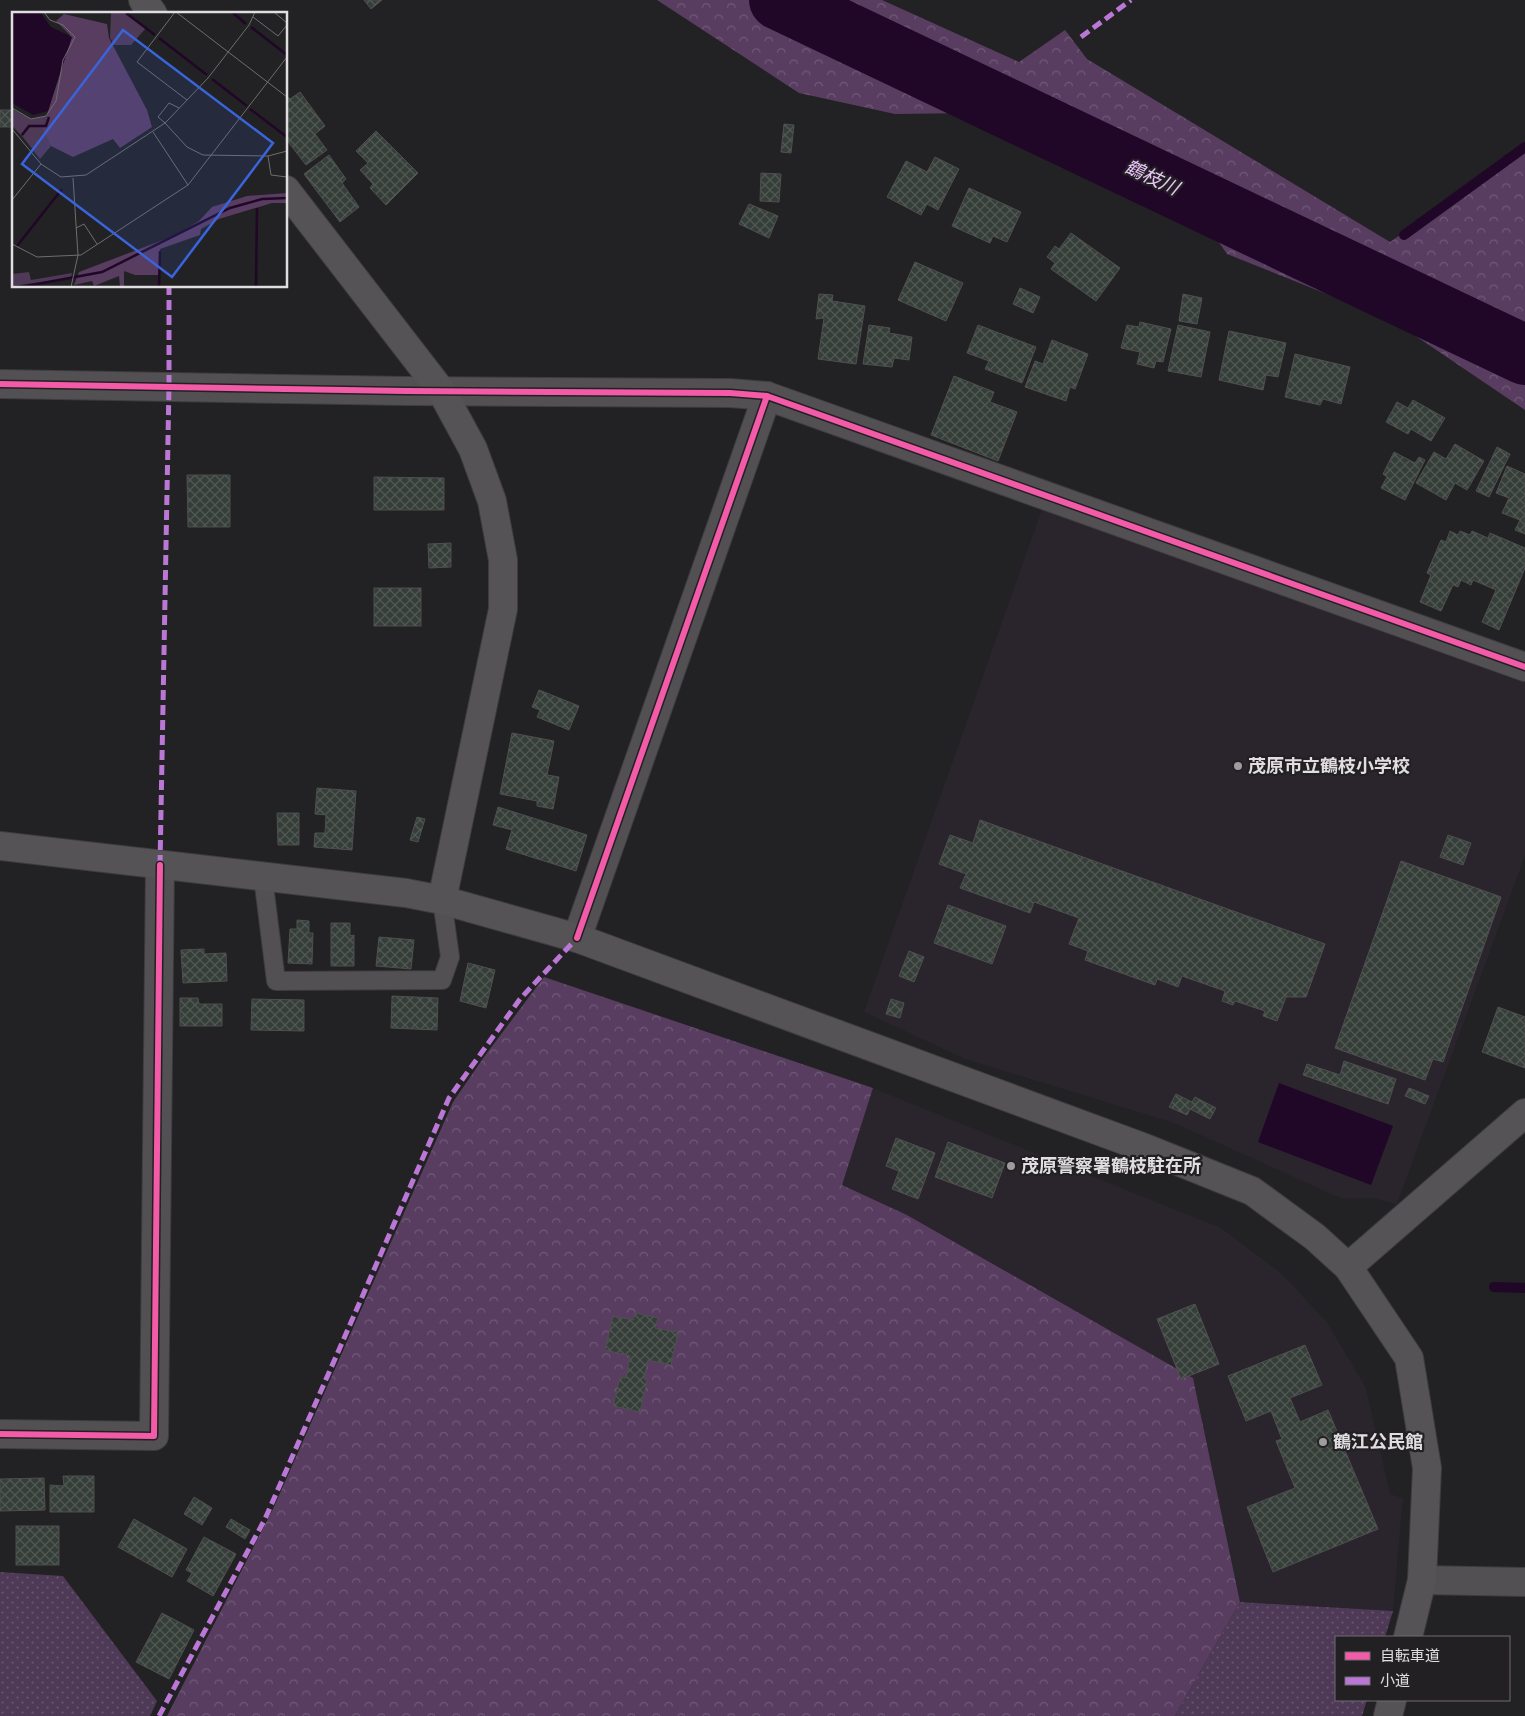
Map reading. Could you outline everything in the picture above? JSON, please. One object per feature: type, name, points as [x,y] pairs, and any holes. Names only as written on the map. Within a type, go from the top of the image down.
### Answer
[{"type":"main road","points":[[143,0],[152,12]]},
{"type":"main road","points":[[288,193],[442,392],[473,450],[492,500],[502,560],[503,609],[442,900]]},
{"type":"main road","points":[[0,846],[406,893],[442,900],[577,938],[1145,1148],[1252,1191],[1315,1237],[1348,1267],[1409,1358],[1427,1468],[1422,1580],[1408,1636]]},
{"type":"main road","points":[[1348,1267],[1525,1113]]},
{"type":"main road","points":[[1388,1716],[1392,1701]]},
{"type":"street","points":[[0,384],[442,392],[730,393],[766,396],[1525,667]]},
{"type":"street","points":[[577,938],[766,396]]},
{"type":"street","points":[[0,1434],[154,1436],[160,865]]},
{"type":"street","points":[[1422,1580],[1525,1582]]},
{"type":"lane","points":[[263,876],[276,980],[442,980],[450,957],[442,900]]},
{"type":"shaded area","name":"茂原市立鶴枝小学校","points":[[1043,506],[1525,677],[1525,856],[1397,1204],[1372,1198],[1340,1198],[1174,1123],[965,1059],[864,1012]]},
{"type":"shaded area","points":[[1279,1083],[1393,1126],[1371,1185],[1258,1142]]},
{"type":"shaded area","points":[[873,1088],[1221,1228],[1281,1273],[1327,1322],[1366,1388],[1390,1494],[1403,1498],[1393,1611],[1240,1602],[1193,1378],[907,1215],[841,1185]]},
{"type":"shaded area","points":[[0,1572],[63,1576],[157,1701],[150,1716],[0,1716]]},
{"type":"shaded area","points":[[1240,1602],[1393,1611],[1385,1636],[1335,1636],[1335,1701],[1367,1701],[1362,1716],[1175,1716]]},
{"type":"green space","points":[[657,0],[882,0],[1019,62],[1065,30],[1087,59],[1390,242],[1525,149],[1525,410],[1392,320],[1227,254],[1198,212],[973,113],[895,114],[799,93]]},
{"type":"green space","points":[[544,977],[873,1088],[842,1185],[907,1215],[1193,1378],[1240,1602],[1175,1716],[167,1716],[273,1509],[453,1102]]},
{"type":"building","points":[[364,0],[382,0],[371,9]]},
{"type":"building","points":[[300,92],[325,126],[315,134],[327,150],[306,165],[288,142],[288,97],[290,99]]},
{"type":"building","points":[[0,110],[12,110],[12,127],[0,127]]},
{"type":"building","points":[[784,124],[794,125],[791,153],[781,152]]},
{"type":"building","points":[[376,131],[418,173],[386,205],[370,188],[373,184],[360,170],[368,163],[356,151]]},
{"type":"building","points":[[329,155],[346,179],[342,183],[359,207],[340,222],[304,174]]},
{"type":"building","points":[[935,157],[959,169],[938,210],[927,204],[921,215],[887,197],[906,161],[927,172]]},
{"type":"building","points":[[761,173],[781,174],[779,202],[760,201]]},
{"type":"building","points":[[969,188],[1021,212],[1007,242],[993,236],[990,243],[952,226]]},
{"type":"building","points":[[749,204],[778,216],[769,238],[739,224]]},
{"type":"building","points":[[1071,233],[1120,268],[1096,301],[1051,269],[1055,263],[1047,257],[1055,246],[1059,249]]},
{"type":"building","points":[[915,262],[963,283],[946,321],[898,300]]},
{"type":"building","points":[[1020,288],[1040,297],[1033,313],[1013,304]]},
{"type":"building","points":[[819,294],[833,295],[832,301],[865,306],[856,364],[818,359],[824,318],[816,319]]},
{"type":"building","points":[[1183,294],[1202,298],[1197,324],[1179,321]]},
{"type":"building","points":[[1140,322],[1171,329],[1163,362],[1156,361],[1154,368],[1137,364],[1140,352],[1121,348],[1127,325],[1139,327]]},
{"type":"building","points":[[869,325],[890,328],[889,333],[912,337],[909,360],[894,358],[892,367],[863,364]]},
{"type":"building","points":[[978,325],[1036,347],[1022,383],[985,369],[989,361],[967,353]]},
{"type":"building","points":[[1178,325],[1210,332],[1201,377],[1168,371]]},
{"type":"building","points":[[1229,331],[1286,343],[1278,377],[1266,375],[1263,390],[1219,380]]},
{"type":"building","points":[[1052,340],[1088,354],[1075,389],[1070,387],[1066,401],[1025,387],[1035,361],[1043,364]]},
{"type":"building","points":[[1295,354],[1350,367],[1341,404],[1323,399],[1320,405],[1285,397]]},
{"type":"building","points":[[954,376],[994,392],[990,402],[1017,412],[998,461],[931,435]]},
{"type":"building","points":[[1413,400],[1445,418],[1431,441],[1411,429],[1408,434],[1386,422],[1397,402],[1408,408]]},
{"type":"building","points":[[1455,444],[1484,461],[1467,490],[1455,483],[1446,500],[1416,483],[1434,452],[1446,459]]},
{"type":"building","points":[[1497,447],[1510,454],[1489,497],[1476,491]]},
{"type":"building","points":[[1394,452],[1415,463],[1419,457],[1425,460],[1405,500],[1381,488],[1387,477],[1383,474]]},
{"type":"building","points":[[1507,466],[1525,474],[1525,534],[1515,530],[1520,520],[1502,513],[1509,498],[1496,493]]},
{"type":"building","points":[[187,475],[230,475],[230,527],[188,527]]},
{"type":"building","points":[[374,477],[444,478],[444,510],[374,510]]},
{"type":"building","points":[[1450,531],[1458,535],[1460,531],[1470,535],[1472,531],[1488,538],[1490,533],[1525,548],[1525,568],[1499,630],[1482,622],[1496,590],[1473,580],[1471,585],[1461,580],[1458,587],[1453,585],[1441,611],[1420,602],[1431,575],[1427,573],[1441,540],[1446,542]]},
{"type":"building","points":[[451,543],[451,567],[429,568],[428,544]]},
{"type":"building","points":[[374,588],[421,588],[421,626],[374,626]]},
{"type":"building","points":[[539,690],[579,706],[569,730],[537,717],[540,710],[532,707]]},
{"type":"building","points":[[512,733],[554,741],[547,775],[559,777],[553,809],[537,806],[537,801],[500,794]]},
{"type":"building","points":[[317,788],[356,791],[352,850],[314,847],[315,833],[325,833],[326,815],[315,814]]},
{"type":"building","points":[[498,807],[587,835],[576,871],[506,849],[512,830],[493,825]]},
{"type":"building","points":[[277,813],[299,813],[299,845],[278,845]]},
{"type":"building","points":[[417,817],[425,819],[418,842],[410,840]]},
{"type":"building","points":[[980,820],[1325,944],[1306,997],[1286,997],[1277,1021],[1263,1016],[1265,1011],[1235,1001],[1233,1005],[1222,1001],[1225,991],[1182,976],[1178,987],[1157,979],[1155,985],[1085,960],[1088,951],[1069,944],[1079,918],[1034,902],[1030,913],[960,888],[966,874],[939,864],[950,835],[973,843]]},
{"type":"building","points":[[1448,835],[1471,843],[1463,865],[1440,857]]},
{"type":"building","points":[[1401,861],[1501,897],[1443,1062],[1433,1059],[1425,1080],[1335,1048]]},
{"type":"building","points":[[948,905],[1006,926],[992,964],[934,943]]},
{"type":"building","points":[[297,920],[309,921],[309,933],[313,933],[312,964],[288,963],[290,929],[297,929]]},
{"type":"building","points":[[331,923],[350,923],[350,936],[354,935],[354,966],[331,966]]},
{"type":"building","points":[[379,937],[414,940],[411,969],[376,966]]},
{"type":"building","points":[[204,949],[204,954],[226,953],[227,981],[183,983],[181,950]]},
{"type":"building","points":[[909,951],[924,957],[914,982],[899,976]]},
{"type":"building","points":[[468,963],[495,970],[486,1008],[460,1001]]},
{"type":"building","points":[[392,996],[438,998],[437,1030],[391,1028]]},
{"type":"building","points":[[180,998],[198,998],[199,1004],[222,1004],[222,1026],[180,1026]]},
{"type":"building","points":[[252,999],[304,1000],[304,1031],[251,1030]]},
{"type":"building","points":[[891,999],[904,1003],[900,1018],[886,1014]]},
{"type":"building","points":[[1498,1007],[1525,1017],[1525,1068],[1482,1052]]},
{"type":"building","points":[[1344,1061],[1396,1079],[1388,1104],[1303,1075],[1307,1064],[1340,1075]]},
{"type":"building","points":[[1409,1088],[1429,1096],[1425,1104],[1405,1096]]},
{"type":"building","points":[[1176,1094],[1192,1102],[1195,1097],[1216,1108],[1210,1119],[1190,1109],[1187,1115],[1169,1107]]},
{"type":"building","points":[[896,1138],[935,1153],[918,1199],[892,1189],[899,1171],[886,1166]]},
{"type":"building","points":[[948,1142],[1005,1163],[992,1198],[935,1177]]},
{"type":"building","points":[[1195,1304],[1219,1364],[1181,1379],[1157,1319]]},
{"type":"building","points":[[635,1313],[658,1318],[655,1328],[678,1332],[671,1365],[648,1360],[644,1379],[647,1380],[640,1412],[613,1406],[620,1377],[626,1378],[630,1356],[605,1350],[613,1316],[633,1320]]},
{"type":"building","points":[[1305,1345],[1322,1385],[1290,1398],[1300,1422],[1328,1410],[1378,1529],[1273,1572],[1247,1507],[1295,1488],[1276,1441],[1282,1439],[1271,1411],[1246,1421],[1228,1376]]},
{"type":"building","points":[[63,1476],[94,1476],[94,1512],[50,1512],[50,1485],[64,1486]]},
{"type":"building","points":[[44,1478],[45,1510],[0,1511],[0,1479]]},
{"type":"building","points":[[194,1497],[212,1508],[202,1525],[184,1514]]},
{"type":"building","points":[[134,1519],[187,1549],[172,1577],[118,1547]]},
{"type":"building","points":[[231,1519],[250,1530],[245,1539],[226,1527]]},
{"type":"building","points":[[16,1526],[59,1526],[59,1565],[16,1565]]},
{"type":"building","points":[[204,1537],[236,1554],[213,1596],[187,1581],[192,1573],[186,1570]]},
{"type":"building","points":[[162,1613],[194,1630],[169,1679],[136,1662]]},
{"type":"waterway","name":"鶴枝川","points":[[779,0],[1525,355]]},
{"type":"waterway","points":[[1404,235],[1525,147]]},
{"type":"waterway","points":[[1494,1287],[1525,1288]]},
{"type":"marked path","points":[[1081,37],[1131,0]]},
{"type":"marked path","points":[[160,865],[169,386],[169,288]]},
{"type":"marked path","points":[[159,1716],[265,1519],[449,1098],[520,999],[577,938]]},
{"type":"cycle path","points":[[0,384],[406,391],[730,393],[767,396],[1525,667]]},
{"type":"cycle path","points":[[577,938],[767,396]]},
{"type":"cycle path","points":[[0,1434],[154,1436],[160,865]]},
{"type":"place","name":"茂原市立鶴枝小学校","points":[[1238,766]]},
{"type":"place","name":"茂原警察署鶴枝駐在所","points":[[1011,1166]]},
{"type":"place","name":"鶴江公民館","points":[[1323,1442]]}]
